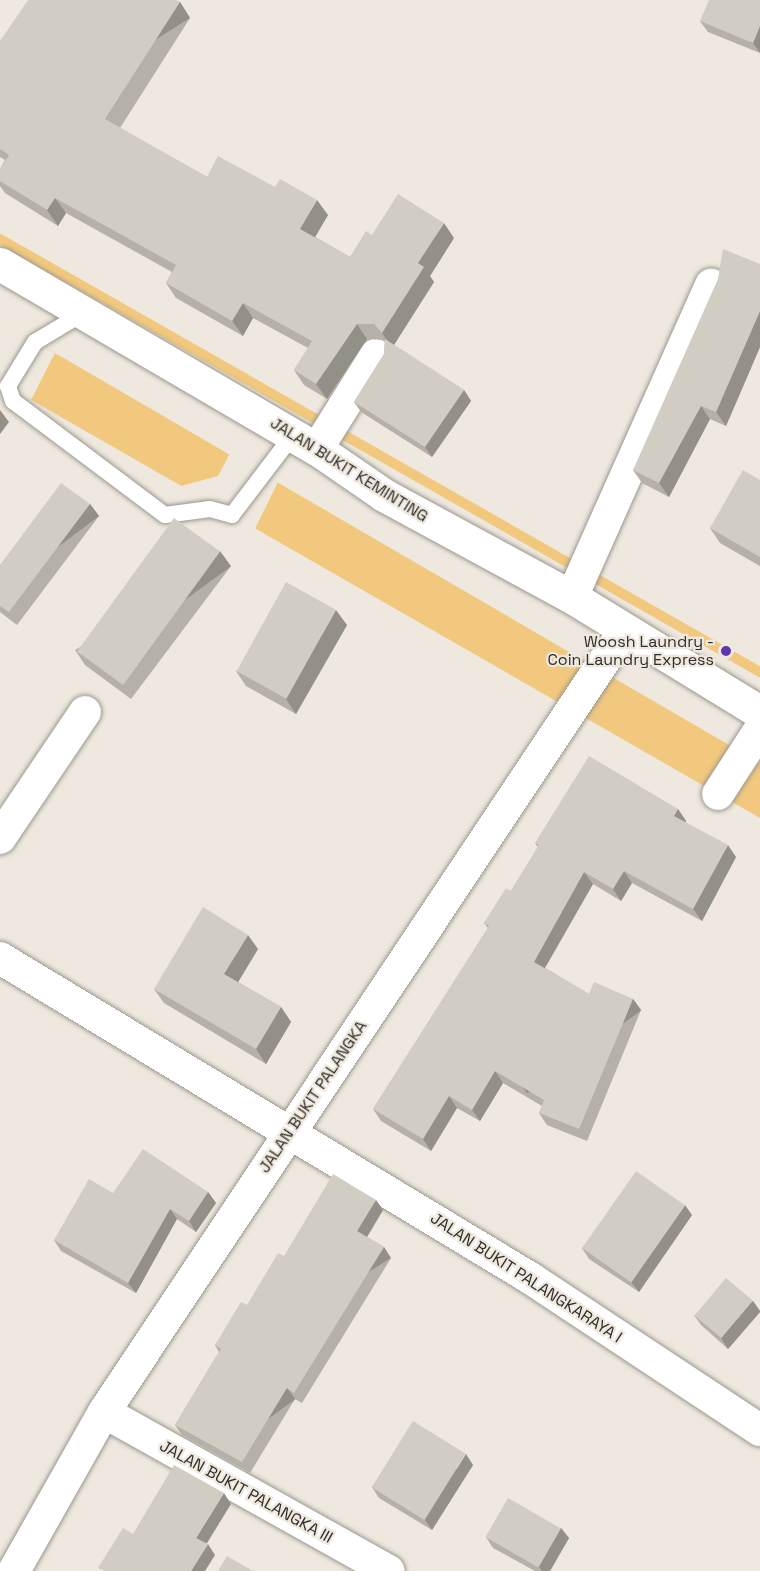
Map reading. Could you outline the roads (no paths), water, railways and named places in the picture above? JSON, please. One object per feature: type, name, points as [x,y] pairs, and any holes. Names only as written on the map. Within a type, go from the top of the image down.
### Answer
[{"type":"main road","name":"JALAN BUKIT KEMINTING","points":[[0,264],[305,442],[384,495],[572,597],[624,631],[760,712]]},
{"type":"street","points":[[572,597],[711,285]]},
{"type":"street","points":[[305,442],[376,355]]},
{"type":"street","name":"JALAN BUKIT PALANGKA","points":[[14,1571],[104,1412],[290,1129],[573,712],[624,631]]},
{"type":"street","points":[[0,838],[85,712]]},
{"type":"street","points":[[718,794],[752,741]]},
{"type":"street","name":"JALAN BUKIT PALANGKARAYA I","points":[[0,958],[290,1129],[760,1430]]},
{"type":"street","name":"JALAN BUKIT PALANGKA III","points":[[104,1412],[389,1571]]},
{"type":"lane","points":[[85,312],[35,342],[8,386],[18,410],[165,515],[210,509],[232,515],[263,472],[305,442]]},
{"type":"waterway","points":[[0,239],[760,672]]},
{"type":"place","name":"Woosh Laundry - Coin Laundry Express","points":[[726,651]]}]
